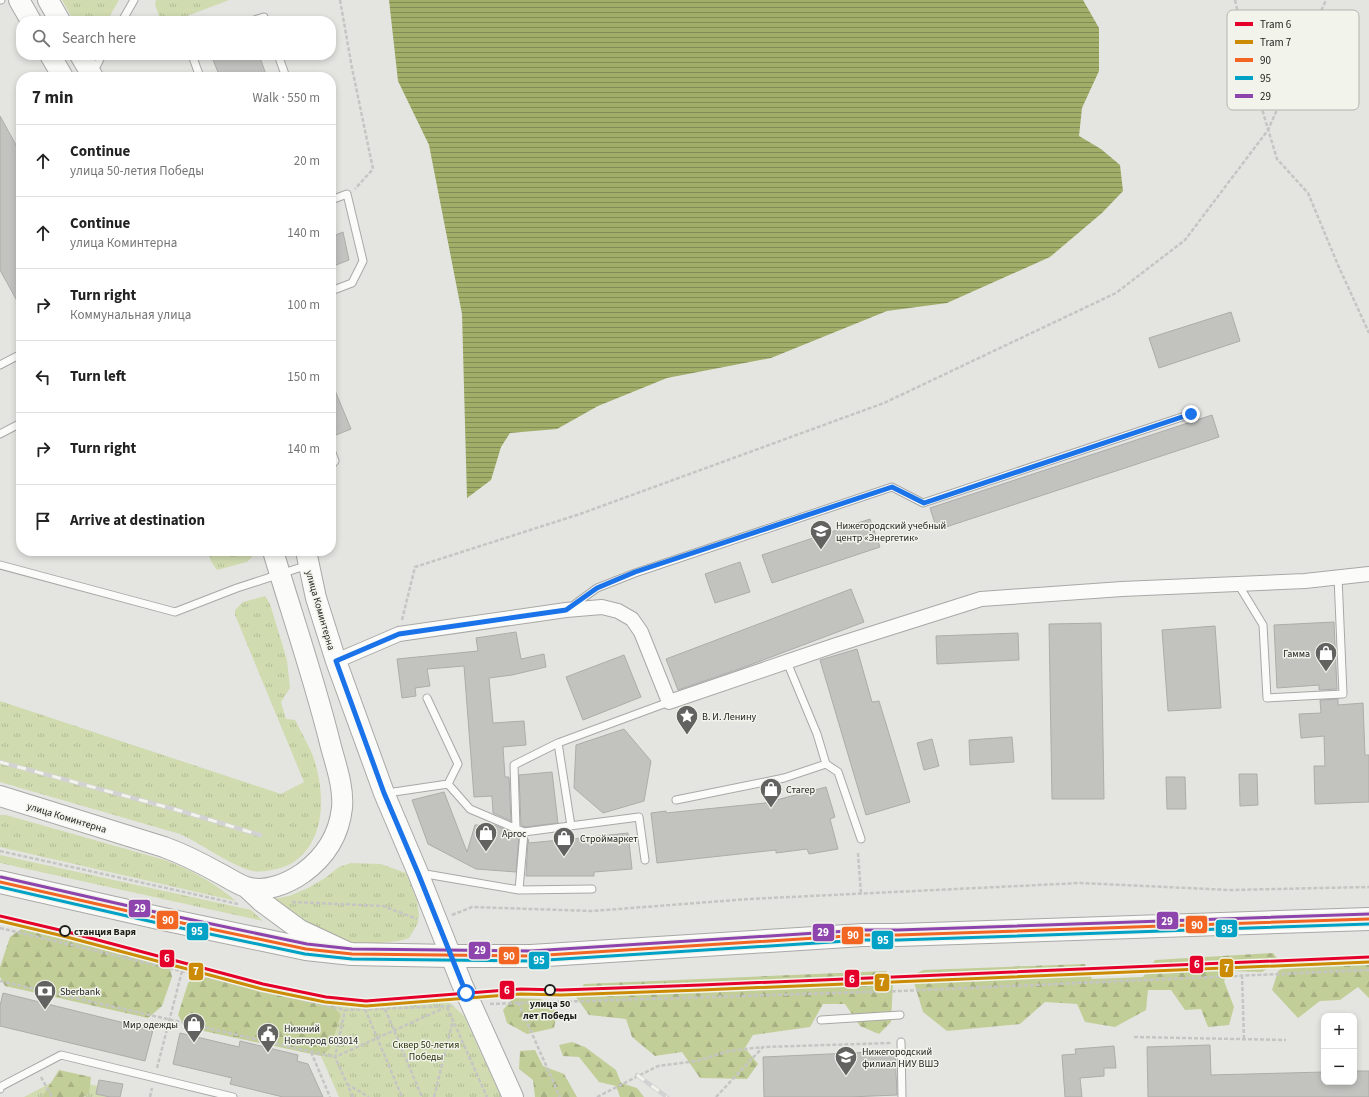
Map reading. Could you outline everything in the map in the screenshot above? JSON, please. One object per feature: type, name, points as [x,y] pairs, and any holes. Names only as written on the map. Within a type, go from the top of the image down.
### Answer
[{"type":"main road","points":[[19,0],[28,16]]},
{"type":"main road","points":[[48,0],[57,16]]},
{"type":"main road","points":[[53,60],[60,72]]},
{"type":"main road","points":[[83,60],[90,72]]},
{"type":"main road","name":"улица Коминтерна","points":[[6,800],[164,847],[246,887],[259,889],[270,888],[286,883],[308,869],[322,856],[332,842],[338,827],[342,807],[342,791],[319,701],[275,556]]},
{"type":"main road","name":"улица Коминтерна","points":[[307,558],[316,598],[336,661],[384,793],[451,956],[513,1097]]},
{"type":"main road","points":[[0,882],[291,946],[352,954],[451,956],[539,955],[863,935],[1369,919]]},
{"type":"main road","points":[[246,887],[262,902],[300,930],[352,954]]},
{"type":"street","points":[[336,661],[399,634],[566,610],[602,607],[618,611],[632,619],[642,632],[669,702],[981,599],[1122,589],[1305,581],[1369,574]]},
{"type":"lane","points":[[125,16],[134,0]]},
{"type":"lane","points":[[94,72],[100,60]]},
{"type":"lane","points":[[194,60],[198,72]]},
{"type":"lane","points":[[280,60],[284,72]]},
{"type":"lane","points":[[336,198],[347,194],[363,261],[352,283],[336,289]]},
{"type":"lane","points":[[0,365],[16,357]]},
{"type":"lane","points":[[566,610],[597,588],[635,572],[892,487],[924,503],[1191,414]]},
{"type":"lane","points":[[0,434],[16,426]]},
{"type":"lane","points":[[0,566],[175,612],[237,588],[280,574],[307,558]]},
{"type":"lane","points":[[1238,584],[1263,625],[1267,698],[1343,694],[1338,577]]},
{"type":"lane","points":[[787,662],[817,734],[826,764],[838,772],[861,838]]},
{"type":"lane","points":[[427,698],[458,764],[448,784]]},
{"type":"lane","points":[[516,828],[514,765],[558,743],[669,702]]},
{"type":"lane","points":[[558,743],[571,826]]},
{"type":"lane","points":[[676,800],[784,778],[826,764]]},
{"type":"lane","points":[[384,793],[448,784]]},
{"type":"lane","points":[[448,784],[470,809],[524,832],[639,817],[645,860]]},
{"type":"lane","points":[[519,890],[524,832]]},
{"type":"lane","points":[[418,873],[519,890],[592,889]]},
{"type":"lane","points":[[821,1020],[900,1015]]},
{"type":"lane","points":[[901,1042],[902,1097]]},
{"type":"lane","points":[[0,1089],[0,1087],[61,1055],[233,1097]]},
{"type":"path","points":[[340,0],[352,68],[373,169],[358,187],[347,194]]},
{"type":"path","points":[[1235,0],[1237,10]]},
{"type":"path","points":[[1322,10],[1326,0]]},
{"type":"path","points":[[1262,110],[1277,159],[1308,193],[1369,334]]},
{"type":"path","points":[[399,634],[415,568],[580,514],[884,403],[1116,293],[1185,240],[1268,130],[1277,110]]},
{"type":"path","points":[[0,851],[237,904],[262,902]]},
{"type":"path","points":[[858,854],[861,894]]},
{"type":"path","points":[[447,917],[472,907],[592,911],[749,899],[1080,883],[1230,890],[1369,887]]},
{"type":"path","points":[[289,902],[383,906],[418,920]]},
{"type":"path","points":[[0,928],[346,1010],[447,1007]]},
{"type":"path","points":[[496,1003],[892,991],[1369,970]]},
{"type":"path","points":[[150,1097],[182,971]]},
{"type":"path","points":[[1242,975],[1244,1039]]},
{"type":"path","points":[[0,981],[335,1057],[447,1007]]},
{"type":"path","points":[[518,1002],[560,1097]]},
{"type":"path","points":[[447,1007],[487,1097]]},
{"type":"path","points":[[365,1009],[402,1097]]},
{"type":"path","points":[[385,1009],[422,1097]]},
{"type":"path","points":[[346,1010],[335,1057],[352,1097]]},
{"type":"path","points":[[434,1097],[453,1020]]},
{"type":"path","points":[[1134,1037],[1286,1040]]},
{"type":"path","points":[[597,1097],[658,1066],[697,1061],[729,1051],[763,1047],[901,1042]]},
{"type":"path","points":[[716,1097],[763,1047]]},
{"type":"path","points":[[310,1052],[330,1097]]},
{"type":"path","points":[[36,1068],[52,1097]]},
{"type":"path","points":[[347,1084],[369,1097]]},
{"type":"green space","points":[[62,0],[119,0],[110,16],[71,16]]},
{"type":"green space","points":[[156,0],[229,0],[187,16],[159,16],[155,5]]},
{"type":"green space","points":[[209,556],[253,556],[247,562],[217,570]]},
{"type":"green space","points":[[265,596],[270,604],[287,660],[290,688],[281,702],[286,719],[295,720],[309,747],[313,756],[320,784],[321,799],[318,828],[313,841],[305,852],[294,862],[274,870],[253,871],[226,860],[180,834],[0,782],[0,701],[281,794],[304,782],[235,615],[235,610],[243,602]]},
{"type":"green space","points":[[0,815],[6,815],[165,860],[184,868],[220,888],[236,901],[0,847]]},
{"type":"green space","points":[[0,855],[251,910],[263,921],[0,863]]},
{"type":"green space","points":[[351,863],[381,864],[406,873],[417,901],[419,914],[418,923],[409,938],[399,941],[369,944],[337,944],[316,937],[274,899],[289,896],[308,888],[325,878],[339,867]]},
{"type":"green space","points":[[21,929],[169,964],[172,977],[162,1006],[148,1018],[5,986],[0,977],[0,967],[10,937]]},
{"type":"green space","points":[[1273,953],[1279,961],[1262,972],[1230,971],[1224,981],[1234,1007],[1229,1025],[1208,1027],[1201,1009],[1185,1010],[1171,990],[1148,990],[1146,1010],[1115,1027],[1085,1022],[1077,1004],[1045,1002],[1020,1024],[947,1031],[923,1012],[912,976],[923,970],[1085,964],[1092,979],[1143,977],[1155,960]]},
{"type":"green space","points":[[1369,956],[1369,998],[1358,987],[1340,1000],[1320,1001],[1298,1018],[1272,990],[1278,971],[1304,957]]},
{"type":"green space","points":[[201,971],[333,1005],[341,1015],[330,1049],[321,1056],[185,1027],[178,1015],[188,983]]},
{"type":"green space","points":[[886,971],[893,982],[891,1022],[879,1034],[860,1026],[845,1004],[823,1004],[810,1027],[753,1035],[745,1048],[758,1064],[747,1079],[700,1078],[682,1052],[655,1056],[632,1037],[626,1019],[589,1015],[576,997],[584,984]]},
{"type":"green space","points":[[513,998],[541,999],[557,1012],[554,1028],[527,1034],[507,1023],[503,1010]]},
{"type":"green space","name":"Сквер 50-летия Победы","points":[[447,1000],[464,1016],[501,1097],[339,1097],[321,1056],[330,1049],[341,1015],[333,1005]]},
{"type":"green space","points":[[572,1042],[585,1047],[616,1070],[621,1083],[637,1088],[644,1097],[620,1097],[616,1086],[599,1082],[579,1057],[563,1056],[559,1045]]},
{"type":"green space","points":[[535,1050],[543,1066],[564,1074],[577,1097],[535,1097],[533,1080],[519,1069],[520,1051]]},
{"type":"green space","points":[[59,1070],[91,1077],[89,1093],[83,1097],[42,1097]]},
{"type":"green space","points":[[60,1078],[98,1086],[96,1094],[110,1097],[24,1097]]},
{"type":"shaded area","points":[[389,0],[1083,0],[1099,28],[1099,71],[1082,108],[1079,136],[1101,149],[1120,165],[1123,191],[1102,213],[1050,257],[947,303],[887,311],[771,358],[667,378],[598,406],[557,429],[510,433],[501,447],[491,480],[467,498],[462,314],[429,145],[398,81]]},
{"type":"building","points":[[213,60],[261,60],[265,72],[218,72]]},
{"type":"building","points":[[0,116],[16,145],[16,299],[0,270]]},
{"type":"building","points":[[343,232],[349,260],[336,265],[336,235]]},
{"type":"building","points":[[1231,312],[1240,341],[1159,368],[1149,338]]},
{"type":"building","points":[[336,393],[351,429],[336,435]]},
{"type":"building","points":[[1212,415],[1219,437],[937,530],[930,508]]},
{"type":"building","name":"Нижегородский учебный центр «Энергетик»","points":[[870,519],[880,547],[772,583],[762,555]]},
{"type":"building","points":[[740,562],[750,592],[715,603],[705,574]]},
{"type":"building","points":[[851,589],[864,622],[742,668],[678,690],[666,659]]},
{"type":"building","points":[[1334,622],[1337,689],[1319,690],[1319,685],[1277,688],[1274,625]]},
{"type":"building","points":[[1101,623],[1104,799],[1052,799],[1049,624]]},
{"type":"building","points":[[1215,626],[1221,708],[1168,711],[1162,630]]},
{"type":"building","points":[[516,632],[521,659],[544,654],[546,667],[512,675],[489,678],[493,723],[524,721],[526,745],[503,747],[505,777],[509,777],[511,821],[493,813],[492,796],[474,797],[464,666],[427,669],[430,686],[415,688],[416,696],[402,698],[397,659],[478,651],[476,638]]},
{"type":"building","points":[[1018,633],[1019,660],[937,664],[936,636]]},
{"type":"building","points":[[857,649],[872,702],[879,701],[910,802],[866,815],[820,660]]},
{"type":"building","points":[[624,655],[641,697],[583,720],[566,677]]},
{"type":"building","points":[[1338,699],[1338,705],[1363,703],[1365,755],[1369,755],[1369,802],[1315,804],[1314,766],[1325,766],[1324,736],[1301,738],[1299,714],[1321,713],[1320,700]]},
{"type":"building","points":[[624,729],[651,761],[644,801],[603,813],[574,788],[576,745]]},
{"type":"building","points":[[1012,737],[1014,762],[970,765],[969,740]]},
{"type":"building","points":[[932,739],[939,766],[924,770],[917,743]]},
{"type":"building","points":[[552,772],[558,823],[525,827],[521,825],[519,775]]},
{"type":"building","points":[[1239,774],[1257,774],[1258,805],[1240,806]]},
{"type":"building","points":[[1166,777],[1185,777],[1186,809],[1167,809]]},
{"type":"building","points":[[826,787],[835,817],[830,819],[838,849],[809,854],[807,849],[776,853],[776,850],[657,863],[651,813],[666,811],[666,813],[765,803]]},
{"type":"building","points":[[444,792],[467,852],[475,825],[494,825],[519,835],[516,872],[476,869],[428,844],[412,800]]},
{"type":"building","points":[[628,833],[632,869],[594,872],[594,876],[526,876],[528,839],[529,843],[560,840],[561,850],[571,850],[572,839]]},
{"type":"building","points":[[3,993],[153,1030],[145,1061],[0,1026],[0,1006]]},
{"type":"building","points":[[180,1033],[239,1047],[240,1041],[298,1055],[297,1061],[308,1064],[323,1097],[283,1097],[230,1084],[232,1078],[173,1064]]},
{"type":"building","points":[[1210,1045],[1211,1075],[1321,1072],[1321,1085],[1357,1085],[1357,1071],[1369,1071],[1369,1097],[1148,1097],[1147,1047]]},
{"type":"building","points":[[1114,1046],[1116,1068],[1104,1068],[1104,1076],[1080,1078],[1082,1097],[1065,1097],[1062,1055],[1076,1054],[1075,1049]]},
{"type":"building","name":"Нижегородский филиал НИУ ВШЭ","points":[[895,1051],[897,1095],[849,1097],[764,1097],[763,1057]]},
{"type":"building","points":[[99,1080],[123,1084],[120,1097],[110,1097],[96,1094]]},
{"type":"railway","points":[[0,762],[181,811],[260,835]]},
{"type":"railway","points":[[637,1075],[667,1097]]},
{"type":"tram line","name":"6","points":[[0,916],[64,931],[263,984],[326,997],[366,1001],[521,989],[561,990],[701,985],[1369,957]]},
{"type":"tram line","name":"7","points":[[0,921],[63,936],[262,989],[325,1002],[366,1006],[521,994],[561,995],[701,990],[1369,962]]},
{"type":"transit line","name":"29","points":[[1,877],[164,914],[307,944],[352,949],[531,951],[863,930],[1369,914]]},
{"type":"transit line","name":"90","points":[[0,882],[163,919],[306,949],[352,954],[531,956],[863,935],[1369,919]]},
{"type":"transit line","name":"95","points":[[0,887],[162,924],[305,954],[352,959],[531,961],[863,940],[1369,924]]},
{"type":"place","name":"Нижегородский учебный центр «Энергетик»","points":[[821,550]]},
{"type":"place","name":"Гамма","points":[[1326,672]]},
{"type":"place","name":"В. И. Ленину","points":[[687,736]]},
{"type":"place","name":"Стагер","points":[[771,808]]},
{"type":"place","name":"Аргос","points":[[486,852]]},
{"type":"place","name":"Строймаркет","points":[[564,858]]},
{"type":"place","name":"станция Варя","points":[[65,931]]},
{"type":"place","name":"улица 50 лет Победы","points":[[550,990]]},
{"type":"place","name":"Sberbank","points":[[45,1010]]},
{"type":"place","name":"Мир одежды","points":[[194,1044]]},
{"type":"place","name":"Нижний Новгород 603014","points":[[268,1054]]},
{"type":"place","name":"Нижегородский филиал НИУ ВШЭ","points":[[846,1076]]},
{"type":"route","points":[[466,993],[384,793],[336,661],[399,634],[566,610],[597,588],[635,572],[892,487],[924,503],[1191,414]]}]
